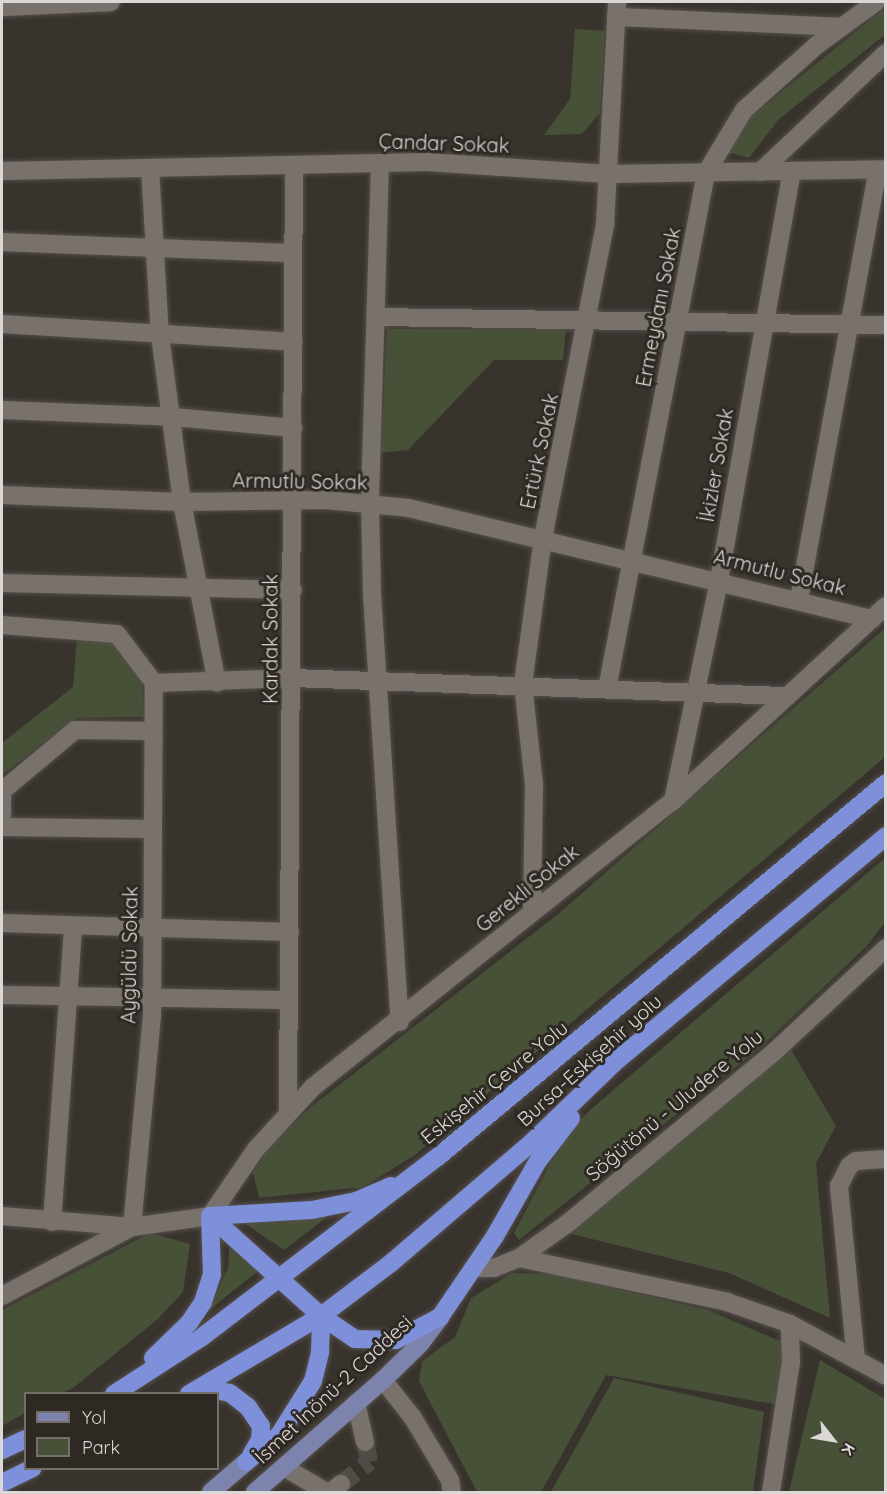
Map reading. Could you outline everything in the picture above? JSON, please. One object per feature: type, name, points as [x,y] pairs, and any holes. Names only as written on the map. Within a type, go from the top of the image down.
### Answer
[{"type":"highway","name":"Eskişehir Çevre Yolu","points":[[116,1392],[202,1337],[510,1100],[885,783]]},
{"type":"highway","name":"Bursa-Eskişehir yolu","points":[[321,1316],[462,1205],[615,1062],[885,836]]},
{"type":"highway","points":[[210,1216],[321,1316],[355,1339],[374,1342],[396,1340],[440,1317],[475,1268],[538,1161],[615,1062]]},
{"type":"highway","points":[[210,1216],[312,1210],[356,1201],[412,1177]]},
{"type":"highway","points":[[115,1392],[164,1349],[203,1302],[212,1275],[210,1216]]},
{"type":"highway","points":[[192,1392],[321,1316]]},
{"type":"highway","points":[[246,1462],[279,1435],[313,1381],[320,1352],[321,1316]]},
{"type":"highway","points":[[196,1392],[212,1389],[230,1393],[248,1407],[261,1426],[260,1440],[246,1462]]},
{"type":"highway","points":[[2,1450],[24,1440]]},
{"type":"highway","points":[[2,1483],[29,1470]]},
{"type":"main road","name":"İsmet İnönü-2 Caddesi","points":[[255,1492],[383,1380],[420,1344],[440,1317]]},
{"type":"main road","name":"İsmet İnönü-2 Caddesi","points":[[211,1492],[246,1462]]},
{"type":"street","points":[[2,7],[111,2]]},
{"type":"street","name":"Ermeydanı Sokak","points":[[607,689],[631,559],[680,324],[706,173],[744,110],[842,27],[876,2]]},
{"type":"street","points":[[616,9],[842,27]]},
{"type":"street","name":"Ertürk Sokak","points":[[532,911],[534,784],[523,684],[543,538],[588,323],[605,225],[616,9]]},
{"type":"street","points":[[760,172],[885,53]]},
{"type":"street","name":"Çandar Sokak","points":[[2,171],[427,162],[609,174],[882,169]]},
{"type":"street","points":[[380,163],[370,504],[372,594],[380,680],[400,1022]]},
{"type":"street","name":"Kardak Sokak","points":[[288,1112],[294,166]]},
{"type":"street","points":[[150,168],[153,248],[160,334],[183,502],[216,683]]},
{"type":"street","points":[[799,599],[848,325],[882,169]]},
{"type":"street","name":"İkizler Sokak","points":[[673,801],[693,694],[719,580],[792,171]]},
{"type":"street","points":[[2,242],[292,253]]},
{"type":"street","points":[[376,317],[588,323],[885,325]]},
{"type":"street","points":[[2,324],[293,342]]},
{"type":"street","points":[[2,410],[173,417],[293,428]]},
{"type":"street","name":"Armutlu Sokak","points":[[2,495],[183,502],[370,504],[409,508],[799,599],[872,619]]},
{"type":"street","points":[[2,583],[199,590],[292,590]]},
{"type":"street","name":"Gerekli Sokak","points":[[210,1216],[256,1149],[288,1112],[313,1088],[400,1022],[532,911],[673,801],[885,606]]},
{"type":"street","points":[[2,625],[117,634],[154,683],[216,683],[292,678],[523,684],[693,694],[787,696]]},
{"type":"street","name":"Aygüldü Sokak","points":[[132,1227],[152,999],[154,683]]},
{"type":"street","points":[[2,814],[2,791],[75,730],[153,731]]},
{"type":"street","points":[[2,827],[152,829]]},
{"type":"street","points":[[2,923],[290,932]]},
{"type":"street","points":[[52,1222],[73,927]]},
{"type":"street","name":"Söğütönü - Uludere Yolu","points":[[475,1268],[494,1268],[519,1258],[568,1222],[774,1052],[885,948]]},
{"type":"street","points":[[2,994],[152,999],[287,1000]]},
{"type":"street","points":[[856,1360],[839,1186],[849,1166],[856,1161],[885,1159]]},
{"type":"street","points":[[2,1216],[132,1227],[210,1216]]},
{"type":"street","points":[[2,1296],[132,1227]]},
{"type":"street","points":[[519,1258],[727,1302],[790,1324],[885,1376]]},
{"type":"street","points":[[771,1492],[791,1362],[790,1324]]},
{"type":"street","points":[[383,1380],[413,1418],[450,1480],[452,1492]]},
{"type":"street","points":[[356,1403],[365,1442]]},
{"type":"street","points":[[284,1467],[333,1490]]},
{"type":"green space","points":[[885,8],[885,35],[779,119],[749,158],[727,152],[748,119]]},
{"type":"green space","points":[[575,29],[605,31],[600,113],[582,134],[544,135],[570,99]]},
{"type":"green space","points":[[387,329],[566,329],[563,360],[494,360],[408,450],[381,453]]},
{"type":"green space","points":[[885,628],[885,757],[415,1155],[363,1187],[259,1198],[253,1172],[270,1145],[311,1107],[558,914]]},
{"type":"green space","points":[[77,636],[115,640],[142,682],[144,717],[76,718],[2,775],[2,743],[73,687]]},
{"type":"green space","points":[[885,858],[885,922],[867,946],[762,1046],[519,1240],[514,1233],[562,1141],[590,1110]]},
{"type":"green space","points":[[790,1048],[836,1126],[816,1163],[830,1318],[729,1273],[568,1233]]},
{"type":"green space","points":[[335,1211],[284,1250],[241,1221]]},
{"type":"green space","points":[[150,1233],[190,1244],[183,1292],[158,1319],[73,1388],[64,1392],[24,1392],[24,1414],[2,1426],[2,1310]]},
{"type":"green space","points":[[230,1240],[264,1266],[208,1311],[228,1268]]},
{"type":"green space","points":[[512,1273],[553,1274],[708,1310],[782,1342],[779,1405],[606,1375],[541,1492],[477,1492],[419,1381],[422,1361],[455,1337],[471,1298]]},
{"type":"green space","points":[[820,1360],[885,1399],[885,1492],[789,1492]]},
{"type":"green space","points":[[614,1378],[764,1412],[753,1492],[551,1492]]},
{"type":"tunnel","points":[[341,1484],[369,1462],[365,1442]]}]
